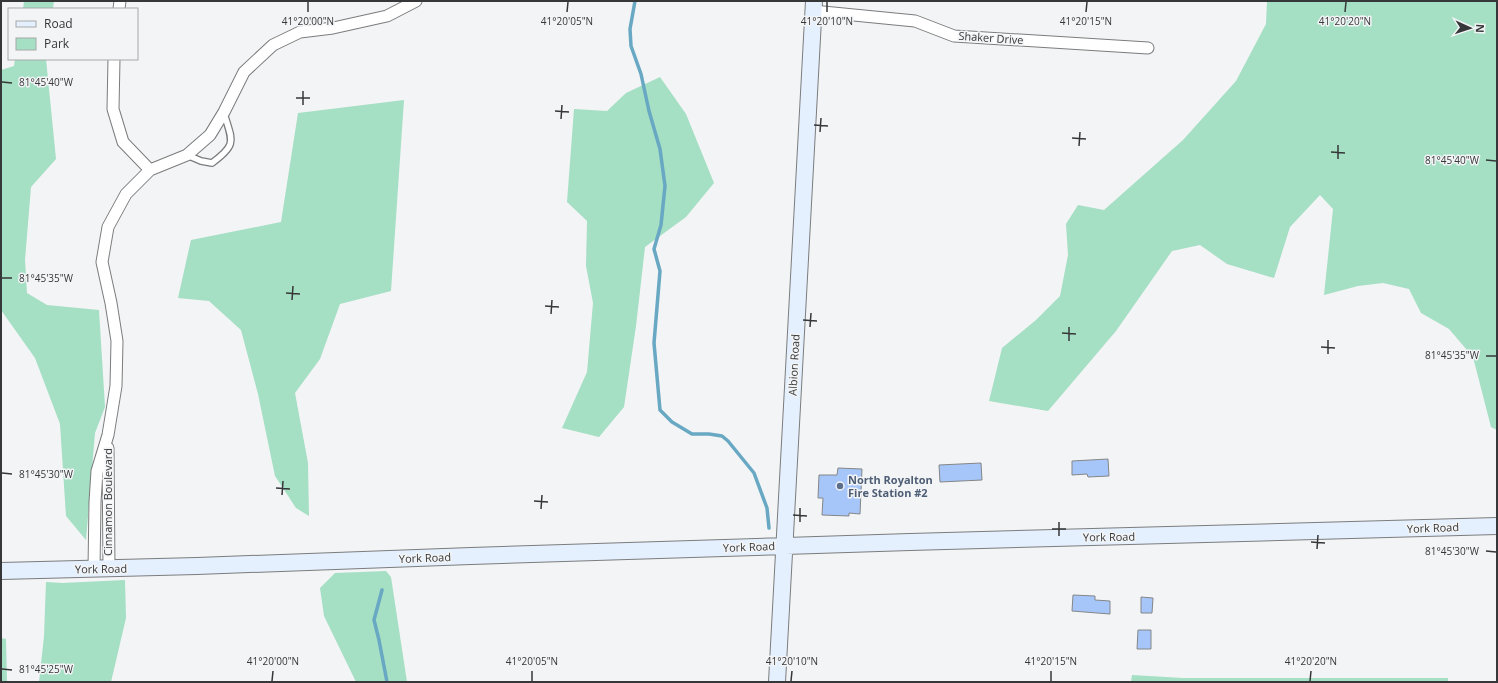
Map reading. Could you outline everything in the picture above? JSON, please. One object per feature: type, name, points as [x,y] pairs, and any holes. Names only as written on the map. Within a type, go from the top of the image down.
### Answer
[{"type":"street","name":"Cinnamon Boulevard","points":[[101,569],[108,435],[116,386],[117,341],[102,262],[108,227],[126,194],[150,170],[187,155],[210,135],[224,112],[244,72],[273,45],[300,32],[333,28],[387,16],[416,1]]},
{"type":"street","name":"Shaker Drive","points":[[814,6],[915,21],[954,36],[1148,48]]},
{"type":"street","name":"Albion Road","points":[[777,682],[814,6]]},
{"type":"street","points":[[114,60],[113,109],[123,142],[150,170]]},
{"type":"street","name":"York Road","points":[[1,571],[784,546],[1497,526]]},
{"type":"lane","points":[[187,155],[201,161],[212,163],[226,152],[230,145],[231,137],[224,112]]},
{"type":"green space","points":[[24,1],[54,1],[53,8],[23,8]]},
{"type":"green space","points":[[1267,1],[1497,1],[1497,430],[1491,427],[1473,357],[1449,329],[1421,313],[1409,289],[1383,283],[1358,286],[1324,295],[1333,209],[1320,195],[1290,227],[1274,278],[1227,264],[1200,245],[1172,251],[1116,331],[1048,411],[989,401],[1002,348],[1036,320],[1060,296],[1068,255],[1066,224],[1078,205],[1104,210],[1183,140],[1236,81],[1266,24]]},
{"type":"green space","points":[[15,60],[46,60],[56,159],[31,187],[25,260],[27,293],[47,305],[99,310],[105,407],[95,433],[86,540],[66,516],[60,424],[35,358],[1,310],[1,70],[14,66]]},
{"type":"green space","points":[[660,77],[686,114],[714,183],[686,217],[645,247],[636,326],[624,407],[599,437],[562,428],[587,372],[593,303],[586,266],[587,221],[567,202],[574,109],[607,111],[626,93]]},
{"type":"green space","points":[[404,100],[391,291],[340,304],[320,359],[295,393],[308,463],[309,516],[296,508],[275,476],[258,394],[241,330],[209,301],[178,298],[191,240],[281,222],[298,113]]},
{"type":"green space","points":[[386,571],[391,577],[407,682],[356,682],[324,616],[320,588],[335,573]]},
{"type":"green space","points":[[125,580],[126,618],[111,682],[39,682],[44,636],[46,582],[62,583]]},
{"type":"green space","points":[[1,638],[6,639],[7,682],[1,682]]},
{"type":"green space","points":[[1132,675],[1183,678],[1448,678],[1448,682],[1131,682]]},
{"type":"building","points":[[1108,459],[1109,476],[1088,477],[1087,474],[1072,475],[1072,461]]},
{"type":"building","points":[[981,463],[982,480],[940,482],[939,465]]},
{"type":"building","name":"North Royalton Fire Station #2","points":[[838,468],[862,469],[860,514],[849,513],[849,516],[822,515],[823,498],[818,498],[819,475],[837,475]]},
{"type":"building","points":[[1073,595],[1095,596],[1095,600],[1110,601],[1110,614],[1072,611]]},
{"type":"building","points":[[1141,597],[1153,598],[1152,613],[1141,613]]},
{"type":"building","points":[[1138,630],[1151,630],[1151,649],[1137,649]]},
{"type":"waterway","points":[[635,1],[630,29],[631,46],[641,74],[649,111],[660,149],[665,186],[661,225],[654,249],[660,271],[654,343],[660,410],[672,422],[692,434],[722,436],[728,441],[754,473],[767,508],[769,528]]},
{"type":"waterway","points":[[382,590],[374,620],[387,682]]},
{"type":"place","name":"North Royalton Fire Station #2","points":[[840,486]]}]
